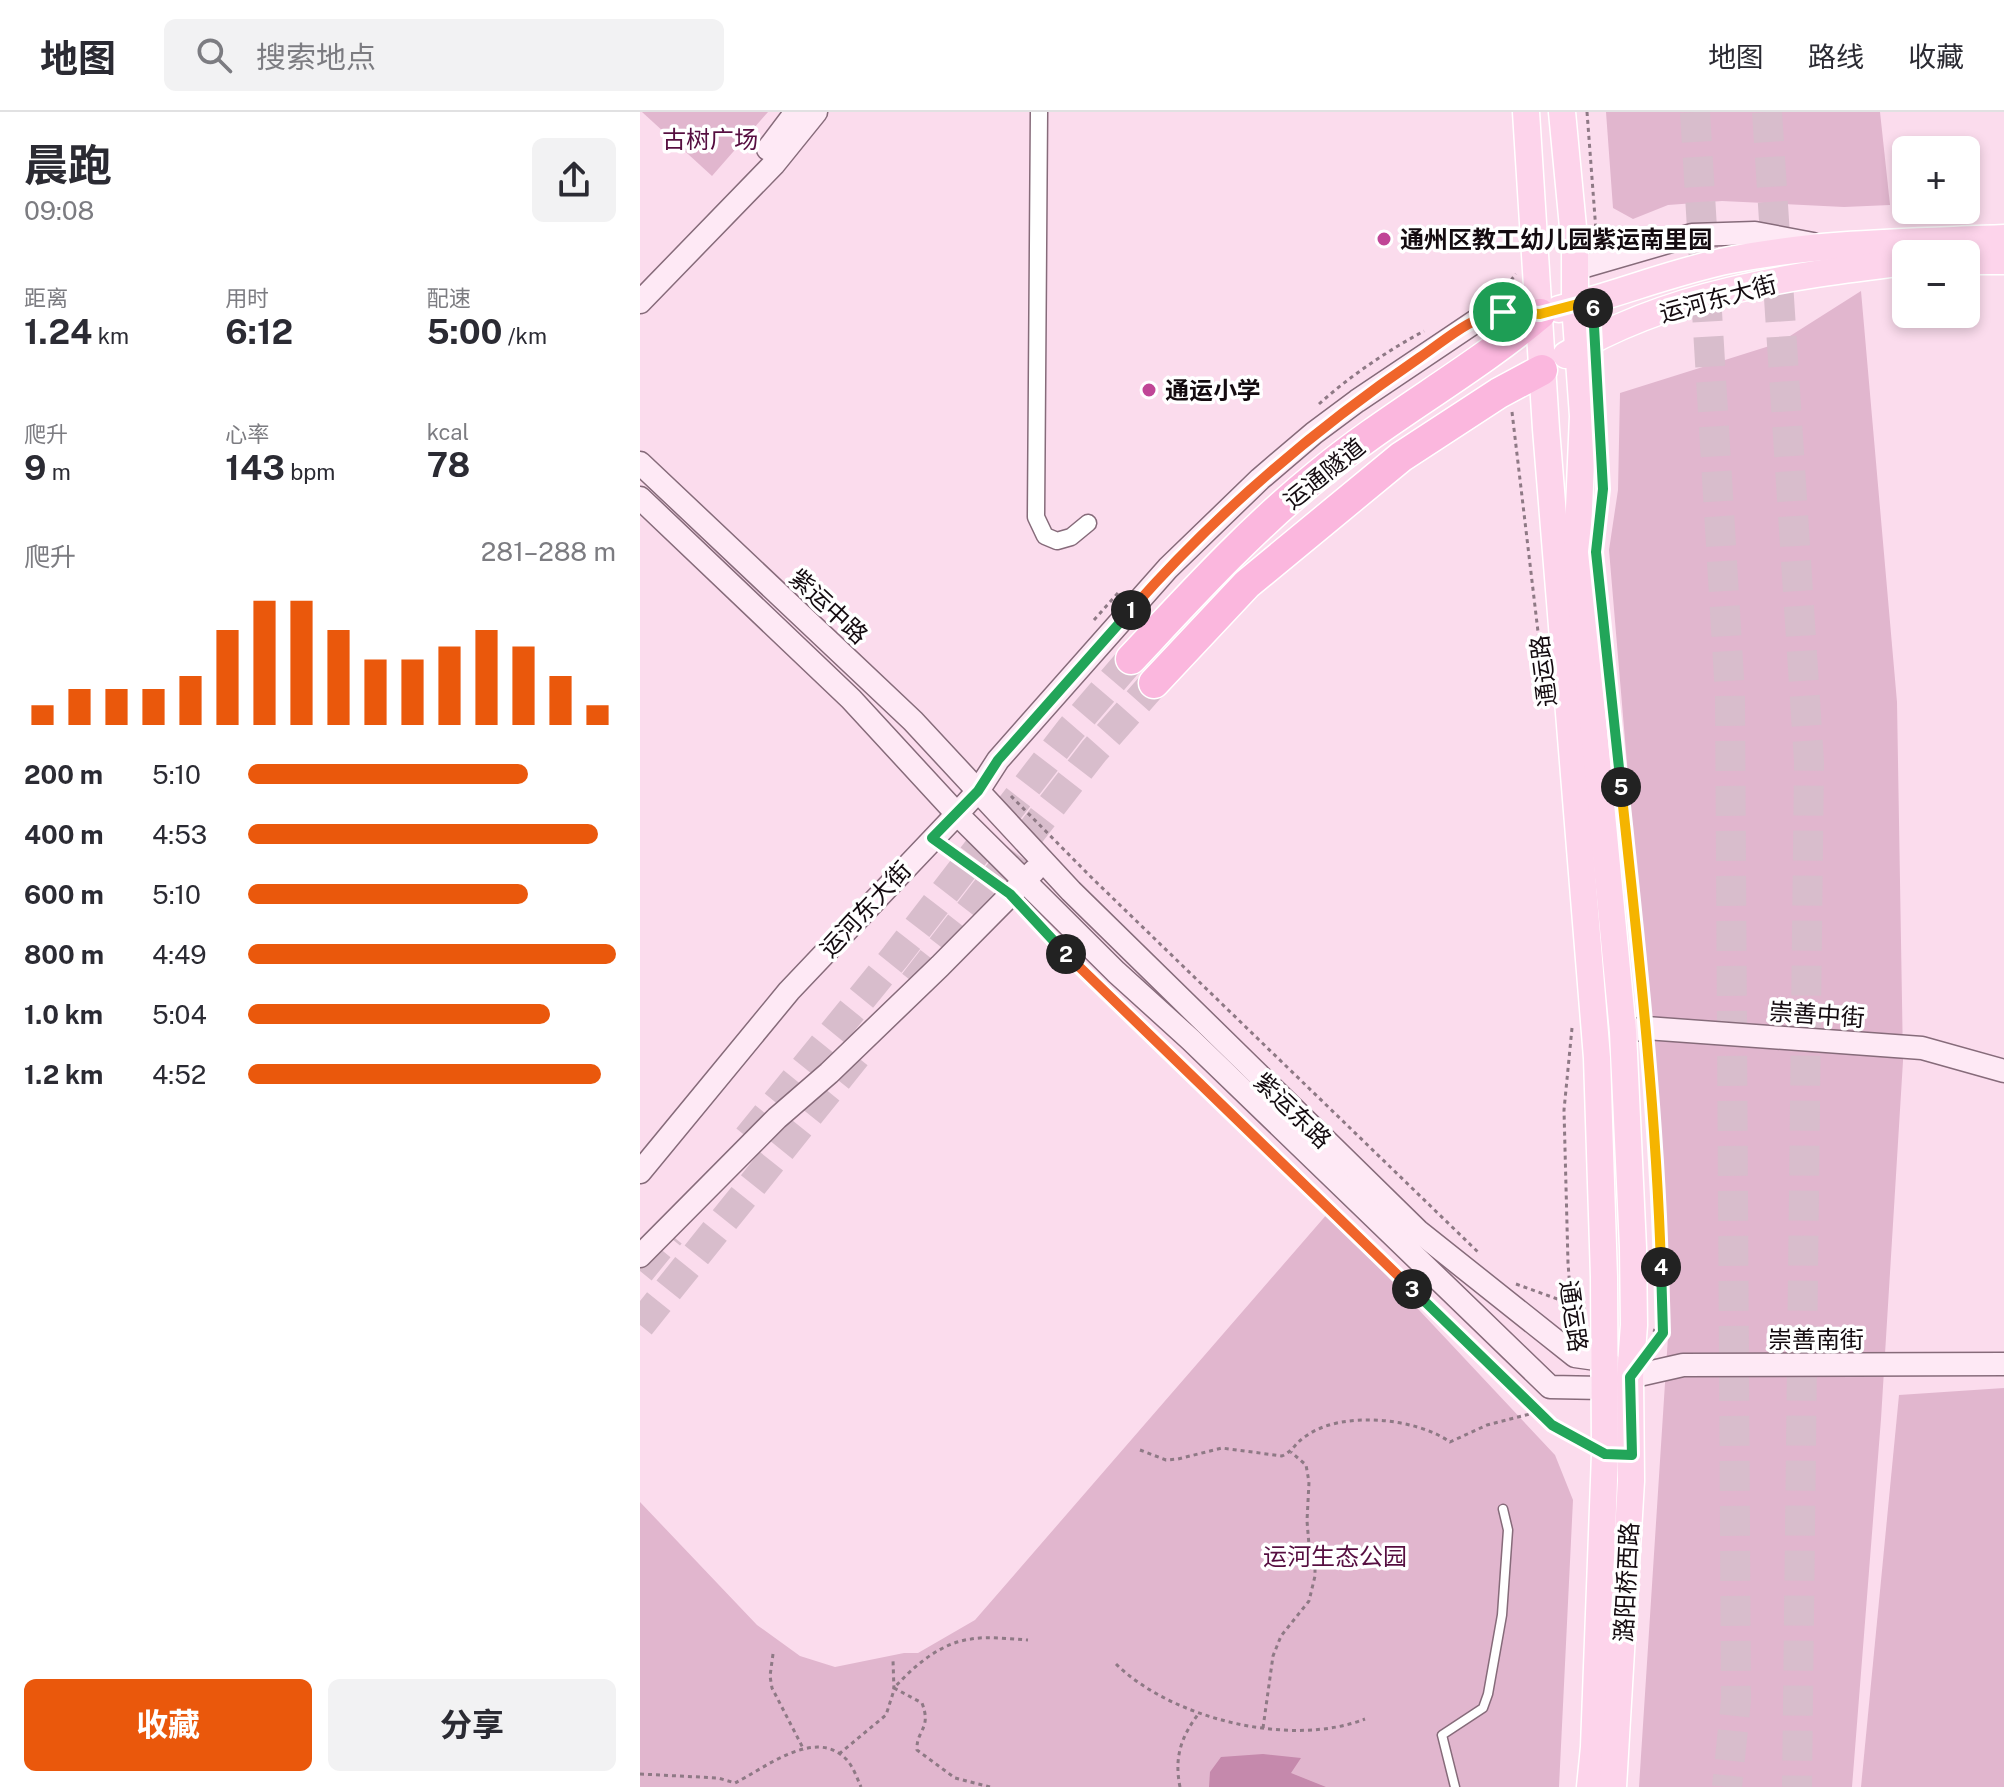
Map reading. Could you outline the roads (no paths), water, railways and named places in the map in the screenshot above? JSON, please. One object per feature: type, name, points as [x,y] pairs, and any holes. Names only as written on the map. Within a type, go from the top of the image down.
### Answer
[{"type":"highway","name":"运通隧道","points":[[1131,659],[1228,556],[1318,475],[1413,403],[1505,344],[1540,314]]},
{"type":"highway","name":"运通隧道","points":[[1154,683],[1247,584],[1401,457],[1542,370]]},
{"type":"main road","points":[[640,281],[776,140],[796,112]]},
{"type":"main road","points":[[640,302],[774,164],[816,112]]},
{"type":"main road","name":"通运路","points":[[1526,112],[1542,370],[1597,1058],[1603,1388]]},
{"type":"main road","points":[[1562,112],[1581,267]]},
{"type":"main road","name":"运河东大街","points":[[1581,267],[1692,235],[1755,233],[1822,245]]},
{"type":"main road","name":"运河东大街","points":[[640,1172],[789,991],[978,791],[998,760],[1168,568],[1260,479],[1357,401],[1466,326],[1488,313],[1540,314],[1729,260],[1822,245],[2004,238]]},
{"type":"main road","points":[[1980,261],[2004,261]]},
{"type":"main road","name":"运河东大街","points":[[1542,370],[1579,348],[1662,311],[1751,284],[1892,264]]},
{"type":"main road","name":"通运路","points":[[1581,267],[1575,305],[1583,416],[1577,555],[1634,1030],[1634,1325],[1630,1377]]},
{"type":"main road","name":"紫运中路","points":[[640,463],[913,721],[978,791]]},
{"type":"main road","points":[[640,498],[851,699],[957,814]]},
{"type":"main road","name":"紫运东路","points":[[978,791],[1228,1047],[1418,1231],[1575,1356],[1603,1360]]},
{"type":"main road","name":"紫运东路","points":[[957,814],[1017,887],[1191,1040],[1550,1387],[1603,1388],[1630,1377]]},
{"type":"main road","points":[[640,1256],[766,1129],[918,988],[1044,862]]},
{"type":"main road","name":"崇善中街","points":[[1634,1030],[1922,1048],[2004,1071]]},
{"type":"main road","points":[[1603,1360],[1630,1377]]},
{"type":"main road","name":"崇善南街","points":[[1630,1377],[1683,1365],[2004,1364]]},
{"type":"main road","name":"潞阳桥西路","points":[[1613,1787],[1631,1481],[1630,1377]]},
{"type":"main road","name":"潞阳桥西路","points":[[1590,1787],[1605,1454],[1603,1388]]},
{"type":"street","points":[[1039,112],[1036,517],[1045,536],[1057,541],[1071,537],[1088,523]]},
{"type":"lane","points":[[1455,1787],[1442,1735],[1483,1708],[1488,1694],[1502,1615],[1508,1530],[1503,1509]]},
{"type":"tunnel","points":[[1695,112],[1730,695],[1736,1700],[1727,1787]]},
{"type":"tunnel","points":[[1767,112],[1809,762],[1797,1787]]},
{"type":"tunnel","points":[[748,1138],[895,957],[1071,729],[1131,659]]},
{"type":"tunnel","points":[[914,983],[1094,751],[1154,683]]},
{"type":"tunnel","points":[[640,1325],[859,1052]]},
{"type":"tunnel","points":[[640,1271],[670,1234]]},
{"type":"place","name":"通州区教工幼儿园紫运南里园","points":[[1384,239]]},
{"type":"place","name":"通运小学","points":[[1149,390]]},
{"type":"park label","name":"古树广场","points":[[710,139]]},
{"type":"park label","name":"运河生态公园","points":[[1335,1556]]}]
